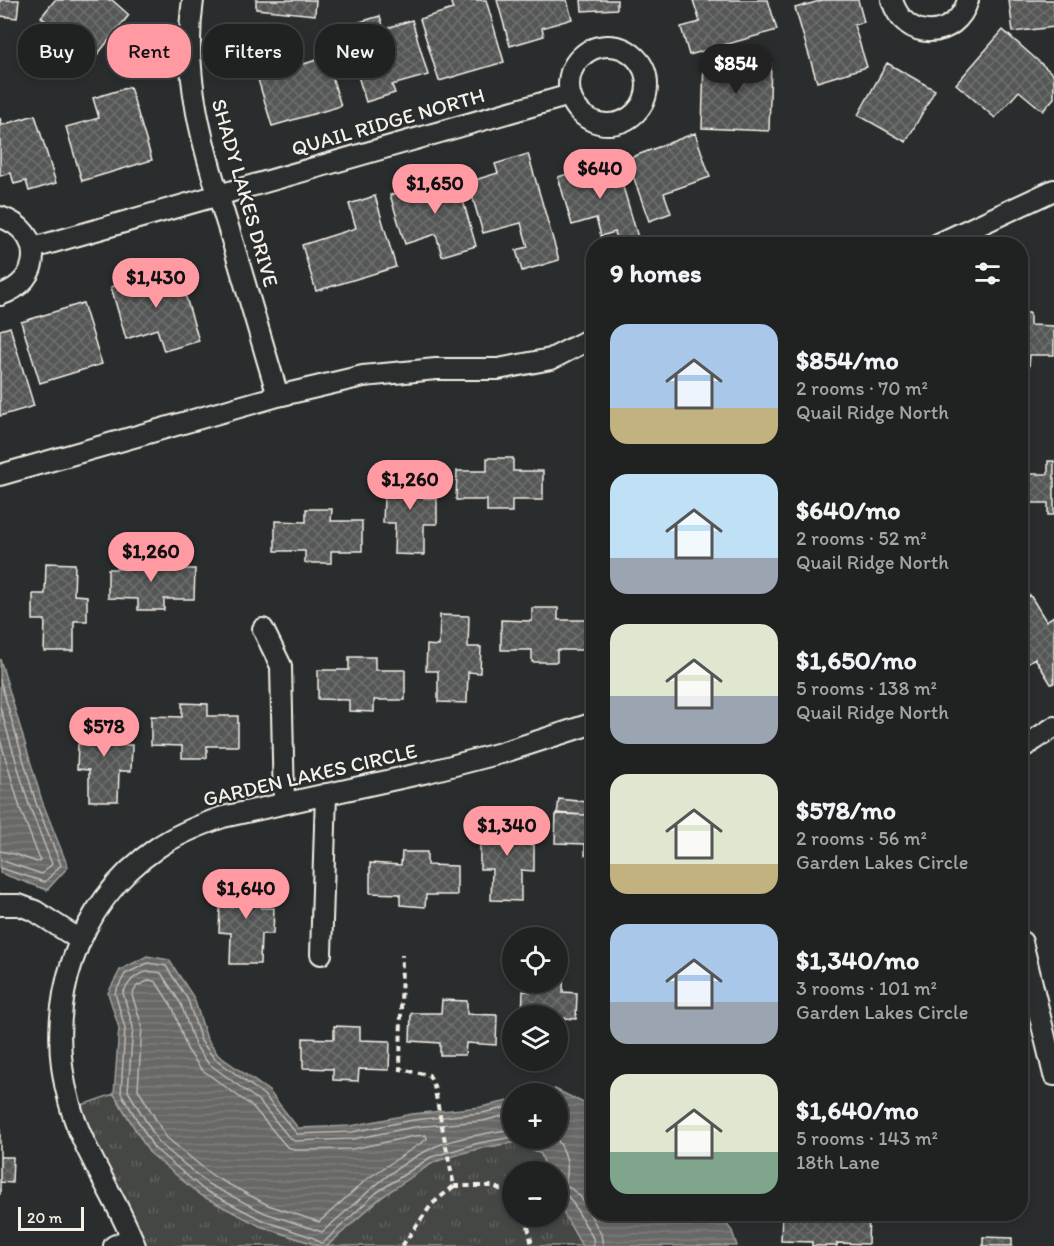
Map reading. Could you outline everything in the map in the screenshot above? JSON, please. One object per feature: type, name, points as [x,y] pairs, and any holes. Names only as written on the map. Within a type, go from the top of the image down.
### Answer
[{"type":"street","name":"SHADY LAKES DRIVE","points":[[193,0],[189,24],[189,64],[194,103],[218,194],[278,396]]},
{"type":"street","points":[[892,0],[895,10],[903,21],[916,29],[934,32],[947,28],[958,20],[968,0]]},
{"type":"street","points":[[602,46],[615,46],[632,53],[641,64],[646,76],[646,90],[636,112],[612,124],[593,121],[581,113],[572,102],[570,95],[569,76],[574,63],[588,50],[602,46]]},
{"type":"street","name":"QUAIL RIDGE NORTH","points":[[33,248],[570,95]]},
{"type":"street","points":[[953,237],[1054,190]]},
{"type":"street","points":[[0,217],[18,225],[27,235],[33,248],[33,261],[29,274],[22,284],[0,295]]},
{"type":"street","points":[[0,475],[278,396],[363,376],[436,369],[498,369],[551,359],[586,341]]},
{"type":"street","points":[[263,629],[281,666],[284,803]]},
{"type":"street","name":"GARDEN LAKES CIRCLE","points":[[127,1243],[69,1103],[62,1070],[59,1035],[61,1001],[69,968],[80,940],[99,906],[118,882],[157,848],[190,829],[223,816],[428,772],[501,753],[586,726]]},
{"type":"street","points":[[1028,744],[1054,726]]},
{"type":"street","points":[[321,954],[326,794]]},
{"type":"street","points":[[0,905],[19,905],[35,911],[80,940]]},
{"type":"street","points":[[1028,994],[1030,1011],[1054,1075]]},
{"type":"path","points":[[402,955],[400,1069],[429,1075],[434,1086],[454,1186]]},
{"type":"path","points":[[402,1246],[432,1204],[454,1186],[493,1186],[502,1190]]},
{"type":"path","points":[[528,1227],[532,1246]]},
{"type":"green space","points":[[114,1094],[149,1152],[260,1226],[320,1246],[144,1246],[79,1106]]},
{"type":"green space","points":[[502,1145],[502,1149],[531,1149],[541,1154],[543,1161],[502,1161],[502,1227],[568,1227],[568,1221],[582,1246],[327,1246],[364,1212],[418,1171],[441,1159]]},
{"type":"water","points":[[0,659],[42,801],[68,867],[47,890],[0,873]]},
{"type":"water","points":[[147,956],[169,960],[194,998],[207,1039],[218,1055],[269,1091],[298,1128],[351,1126],[412,1114],[481,1107],[502,1102],[502,1145],[480,1148],[434,1162],[380,1198],[327,1246],[320,1246],[260,1226],[200,1195],[149,1152],[114,1094],[119,1028],[108,993],[120,970]]},
{"type":"water","points":[[568,1095],[586,1104],[586,1221],[724,1221],[732,1231],[737,1246],[582,1246],[568,1221],[568,1161],[543,1161],[541,1154],[531,1149],[568,1149]]},
{"type":"building","points":[[0,0],[19,0],[17,18],[0,16]]},
{"type":"building","points":[[55,0],[112,0],[129,15],[122,24],[107,24],[107,42],[95,58],[95,24],[49,24],[41,17]]},
{"type":"building","points":[[256,0],[316,0],[315,15],[256,9]]},
{"type":"building","points":[[450,0],[486,0],[504,62],[439,81],[420,19],[453,9]]},
{"type":"building","points":[[497,0],[567,0],[572,19],[542,28],[544,36],[510,46]]},
{"type":"building","points":[[581,0],[617,0],[617,9],[582,11]]},
{"type":"building","points":[[693,0],[768,0],[777,30],[689,55],[681,27],[700,22]]},
{"type":"building","points":[[823,0],[858,0],[864,22],[854,25],[867,67],[817,82],[795,8]]},
{"type":"building","points":[[1009,0],[1054,0],[1054,27],[1013,32]]},
{"type":"building","points":[[380,16],[382,24],[353,24]]},
{"type":"building","points":[[412,20],[428,75],[392,85],[395,93],[366,102],[359,78],[395,78],[395,25]]},
{"type":"building","points":[[1003,30],[1054,75],[1054,98],[1043,111],[1019,91],[995,118],[956,84]]},
{"type":"building","points":[[303,60],[304,64],[315,60],[315,78],[332,78],[341,106],[272,126],[258,78],[303,78]]},
{"type":"building","points":[[704,60],[771,63],[769,131],[702,128]]},
{"type":"building","points":[[887,63],[935,90],[906,142],[858,115]]},
{"type":"building","points":[[130,87],[152,160],[82,181],[66,127],[99,118],[93,98]]},
{"type":"building","points":[[35,115],[56,183],[29,191],[26,181],[14,184],[11,173],[0,176],[0,118],[2,125]]},
{"type":"building","points":[[695,133],[710,177],[664,193],[671,213],[649,221],[627,159]]},
{"type":"building","points":[[528,154],[559,260],[522,271],[516,250],[528,247],[521,223],[483,233],[468,182],[498,173],[495,164]]},
{"type":"building","points":[[614,156],[638,237],[616,237],[615,232],[601,236],[596,218],[572,225],[558,177],[593,166],[592,163]]},
{"type":"building","points":[[456,176],[476,246],[442,256],[436,234],[405,244],[390,195]]},
{"type":"building","points":[[375,196],[396,267],[316,291],[302,245],[356,228],[349,204]]},
{"type":"building","points":[[177,267],[199,341],[164,351],[157,329],[126,339],[111,287]]},
{"type":"building","points":[[83,303],[102,364],[40,383],[21,322]]},
{"type":"building","points":[[1028,313],[1030,313],[1030,325],[1054,326],[1054,355],[1030,355],[1029,367]]},
{"type":"building","points":[[10,327],[34,406],[0,416],[0,330]]},
{"type":"building","points":[[487,458],[513,458],[513,471],[543,471],[543,500],[512,500],[512,512],[487,512],[487,500],[456,500],[457,471],[487,471]]},
{"type":"building","points":[[1048,461],[1054,461],[1054,515],[1048,515],[1048,503],[1028,503],[1028,474],[1048,474]]},
{"type":"building","points":[[396,467],[425,468],[424,498],[437,499],[437,524],[424,524],[424,555],[394,554],[395,523],[383,523],[384,497],[395,497]]},
{"type":"building","points":[[306,509],[332,509],[331,521],[362,521],[362,551],[331,551],[331,563],[305,563],[305,551],[275,551],[275,521],[306,522]]},
{"type":"building","points":[[138,556],[164,556],[164,569],[195,569],[194,599],[164,599],[164,610],[138,610],[138,599],[108,598],[108,569],[138,569]]},
{"type":"building","points":[[46,563],[75,564],[74,595],[87,596],[87,621],[74,621],[74,651],[44,651],[45,620],[33,620],[33,594],[45,594]]},
{"type":"building","points":[[1030,595],[1046,621],[1054,616],[1054,683],[1051,684],[1035,658],[1028,662],[1028,596]]},
{"type":"building","points":[[532,608],[558,608],[558,620],[586,620],[586,650],[557,650],[557,662],[532,662],[532,650],[501,650],[501,620],[532,621]]},
{"type":"building","points":[[440,615],[469,616],[468,647],[481,647],[480,673],[468,672],[467,703],[438,702],[438,671],[426,671],[427,645],[439,646]]},
{"type":"building","points":[[349,657],[375,657],[375,670],[405,670],[405,700],[374,700],[374,712],[349,711],[349,700],[318,699],[318,670],[349,670]]},
{"type":"building","points":[[182,703],[208,704],[208,716],[238,716],[238,746],[207,746],[207,758],[182,758],[182,746],[151,745],[151,716],[182,717]]},
{"type":"building","points":[[91,714],[119,714],[119,745],[132,745],[131,771],[119,771],[118,801],[89,801],[89,770],[77,769],[78,744],[90,744]]},
{"type":"building","points":[[559,799],[586,802],[586,815],[557,814]]},
{"type":"building","points":[[493,813],[522,814],[521,844],[534,845],[534,871],[521,870],[521,901],[491,900],[492,869],[480,869],[480,843],[492,844]]},
{"type":"building","points":[[556,813],[586,815],[586,855],[585,844],[555,843]]},
{"type":"building","points":[[402,852],[427,852],[427,865],[457,866],[457,895],[426,895],[425,907],[400,905],[400,894],[370,893],[370,863],[401,865]]},
{"type":"building","points":[[232,876],[262,877],[261,908],[274,908],[273,934],[261,934],[260,964],[230,964],[231,933],[219,932],[220,907],[232,907]]},
{"type":"building","points":[[523,993],[577,993],[576,1019],[568,1018],[568,1005],[522,1005]]},
{"type":"building","points":[[442,1000],[467,1001],[467,1014],[497,1015],[496,1045],[466,1043],[465,1055],[440,1055],[440,1043],[410,1041],[411,1013],[441,1013]]},
{"type":"building","points":[[334,1026],[360,1027],[360,1040],[390,1041],[389,1070],[359,1069],[358,1081],[333,1080],[333,1069],[303,1068],[303,1038],[334,1039]]},
{"type":"building","points":[[0,1157],[13,1157],[12,1183],[0,1182]]},
{"type":"building","points":[[782,1221],[869,1221],[868,1244],[837,1243],[837,1246],[812,1246],[812,1242],[781,1241]]},
{"type":"building","points":[[983,1237],[1012,1238],[1012,1246],[983,1246]]}]
